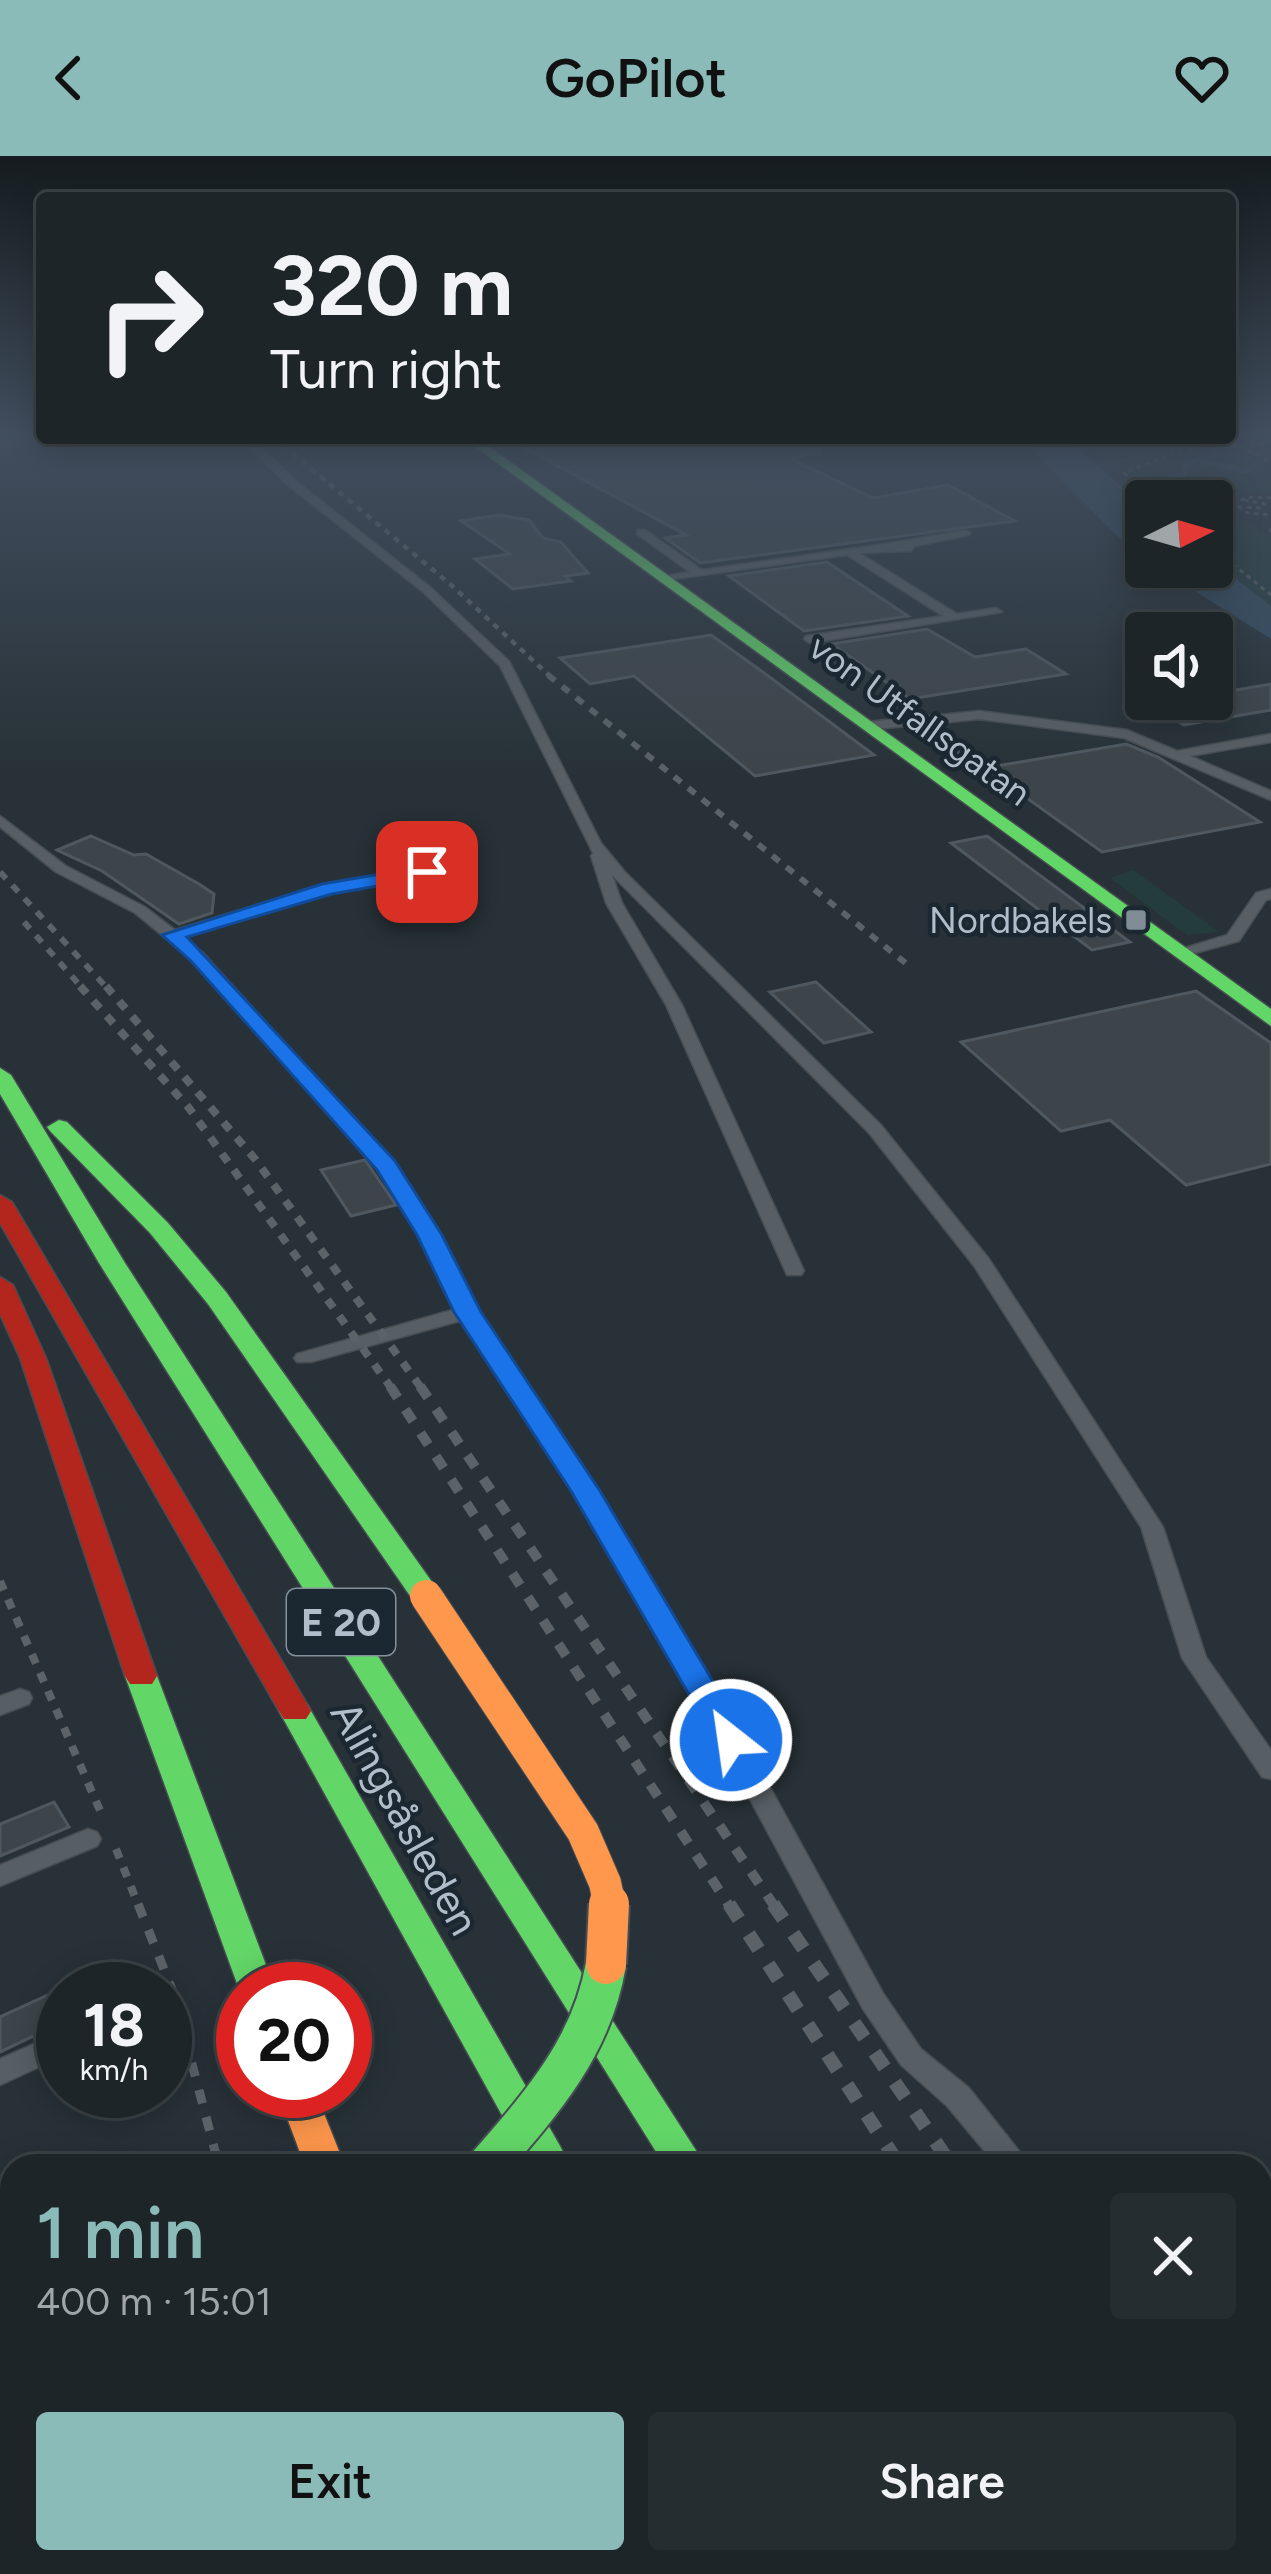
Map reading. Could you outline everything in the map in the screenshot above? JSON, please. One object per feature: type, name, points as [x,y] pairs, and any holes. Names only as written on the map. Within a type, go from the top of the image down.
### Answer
[{"type":"main road","name":"von Utfallsgatan","points":[[622,549],[772,650],[867,726],[1271,1019]]},
{"type":"main road","points":[[0,1071],[159,1228],[217,1298],[584,1832],[604,1883],[610,1914],[605,1976],[589,2026],[558,2090],[539,2154]]},
{"type":"main road","name":"E 20","points":[[0,1071],[112,1263],[678,2154]]},
{"type":"main road","name":"Alingsåsleden","points":[[0,1202],[356,1816],[544,2154]]},
{"type":"main road","points":[[0,1285],[32,1358],[175,1774],[247,1962]]},
{"type":"main road","points":[[498,2154],[558,2090]]},
{"type":"main road","points":[[306,2118],[320,2154]]},
{"type":"lane","points":[[374,549],[505,664],[594,844],[614,903],[674,1006],[794,1271]]},
{"type":"lane","points":[[669,549],[699,573]]},
{"type":"lane","points":[[663,579],[873,549]]},
{"type":"lane","points":[[848,551],[956,618]]},
{"type":"lane","points":[[808,643],[995,612]]},
{"type":"lane","points":[[948,706],[899,716],[953,755]]},
{"type":"lane","points":[[867,726],[994,715],[1127,734],[1271,796]]},
{"type":"lane","points":[[1180,754],[1271,737]]},
{"type":"lane","points":[[0,820],[61,869],[140,910],[198,957],[386,1166],[430,1235],[468,1312],[608,1529],[731,1740],[873,2001],[911,2057],[958,2097],[1006,2154]]},
{"type":"lane","points":[[594,844],[875,1129],[982,1264],[1152,1527],[1194,1658],[1271,1770]]},
{"type":"lane","points":[[172,935],[329,888],[427,872]]},
{"type":"lane","points":[[1180,952],[1233,938],[1262,896],[1271,894]]},
{"type":"lane","points":[[304,1358],[468,1312]]},
{"type":"lane","points":[[0,1876],[88,1839]]},
{"type":"lane","points":[[0,2073],[36,2056]]},
{"type":"path","points":[[1233,564],[1271,595]]},
{"type":"path","points":[[1260,586],[1271,585]]},
{"type":"path","points":[[0,1581],[148,1922],[160,1962]]},
{"type":"path","points":[[192,2073],[216,2154]]},
{"type":"green space","points":[[1233,549],[1271,549],[1271,606],[1233,576]]},
{"type":"green space","points":[[1133,870],[1218,932],[1187,935],[1110,878]]},
{"type":"water","points":[[1233,576],[1271,606],[1271,639],[1233,612],[1190,588],[1233,588]]},
{"type":"building","points":[[502,549],[567,549],[588,573],[565,576],[571,581],[513,589],[475,559],[510,554]]},
{"type":"building","points":[[680,549],[806,549],[700,563]]},
{"type":"building","points":[[827,562],[908,616],[804,631],[729,576]]},
{"type":"building","points":[[927,629],[975,657],[1026,649],[1066,674],[910,699],[832,644]]},
{"type":"building","points":[[711,635],[874,755],[755,776],[634,676],[590,684],[560,658]]},
{"type":"building","points":[[1271,684],[1271,710],[1233,717],[1233,690]]},
{"type":"building","points":[[1176,720],[1213,720],[1184,725]]},
{"type":"building","points":[[1126,744],[1158,757],[1260,822],[1102,852],[985,768]]},
{"type":"building","points":[[91,836],[134,855],[146,854],[199,884],[214,894],[212,913],[179,924],[102,871],[57,850]]},
{"type":"building","points":[[987,836],[1130,942],[1092,950],[951,843]]},
{"type":"building","points":[[816,982],[871,1032],[824,1043],[770,992]]},
{"type":"building","points":[[1196,991],[1271,1043],[1271,1164],[1186,1185],[1110,1120],[1061,1131],[961,1042]]},
{"type":"building","points":[[365,1160],[396,1205],[351,1216],[321,1170]]},
{"type":"building","points":[[54,1802],[69,1827],[0,1856],[0,1824]]},
{"type":"building","points":[[36,2000],[36,2035],[0,2052],[0,2017]]},
{"type":"railway","points":[[408,549],[552,678]]},
{"type":"railway","points":[[548,675],[908,965]]},
{"type":"railway","points":[[0,872],[108,989]]},
{"type":"railway","points":[[24,922],[83,989]]},
{"type":"railway","points":[[80,986],[189,1108],[392,1388]]},
{"type":"railway","points":[[106,986],[255,1159],[422,1389]]},
{"type":"railway","points":[[420,1386],[775,1907]]},
{"type":"railway","points":[[392,1388],[730,1907]]},
{"type":"railway","points":[[729,1904],[892,2154]]},
{"type":"railway","points":[[773,1904],[944,2154]]},
{"type":"traffic: fast","points":[[622,549],[1271,1019]]},
{"type":"traffic: fast","points":[[0,1075],[112,1263],[678,2154]]},
{"type":"traffic: fast","points":[[59,1127],[159,1228],[217,1298],[426,1596]]},
{"type":"traffic: fast","points":[[141,1676],[247,1962]]},
{"type":"traffic: fast","points":[[295,1711],[544,2154]]},
{"type":"traffic: fast","points":[[497,2154],[579,2049],[601,1994],[606,1964]]},
{"type":"traffic: slow","points":[[426,1596],[583,1832],[605,1883],[611,1914],[606,1964]]},
{"type":"traffic: slow","points":[[306,2118],[320,2154]]},
{"type":"traffic: jam","points":[[0,1202],[295,1711]]},
{"type":"traffic: jam","points":[[0,1285],[33,1358],[141,1676]]},
{"type":"place","name":"Nordbakels","points":[[1136,920]]},
{"type":"route","points":[[427,872],[329,888],[172,935],[198,957],[386,1166],[430,1235],[468,1312],[586,1491],[731,1740]]}]
